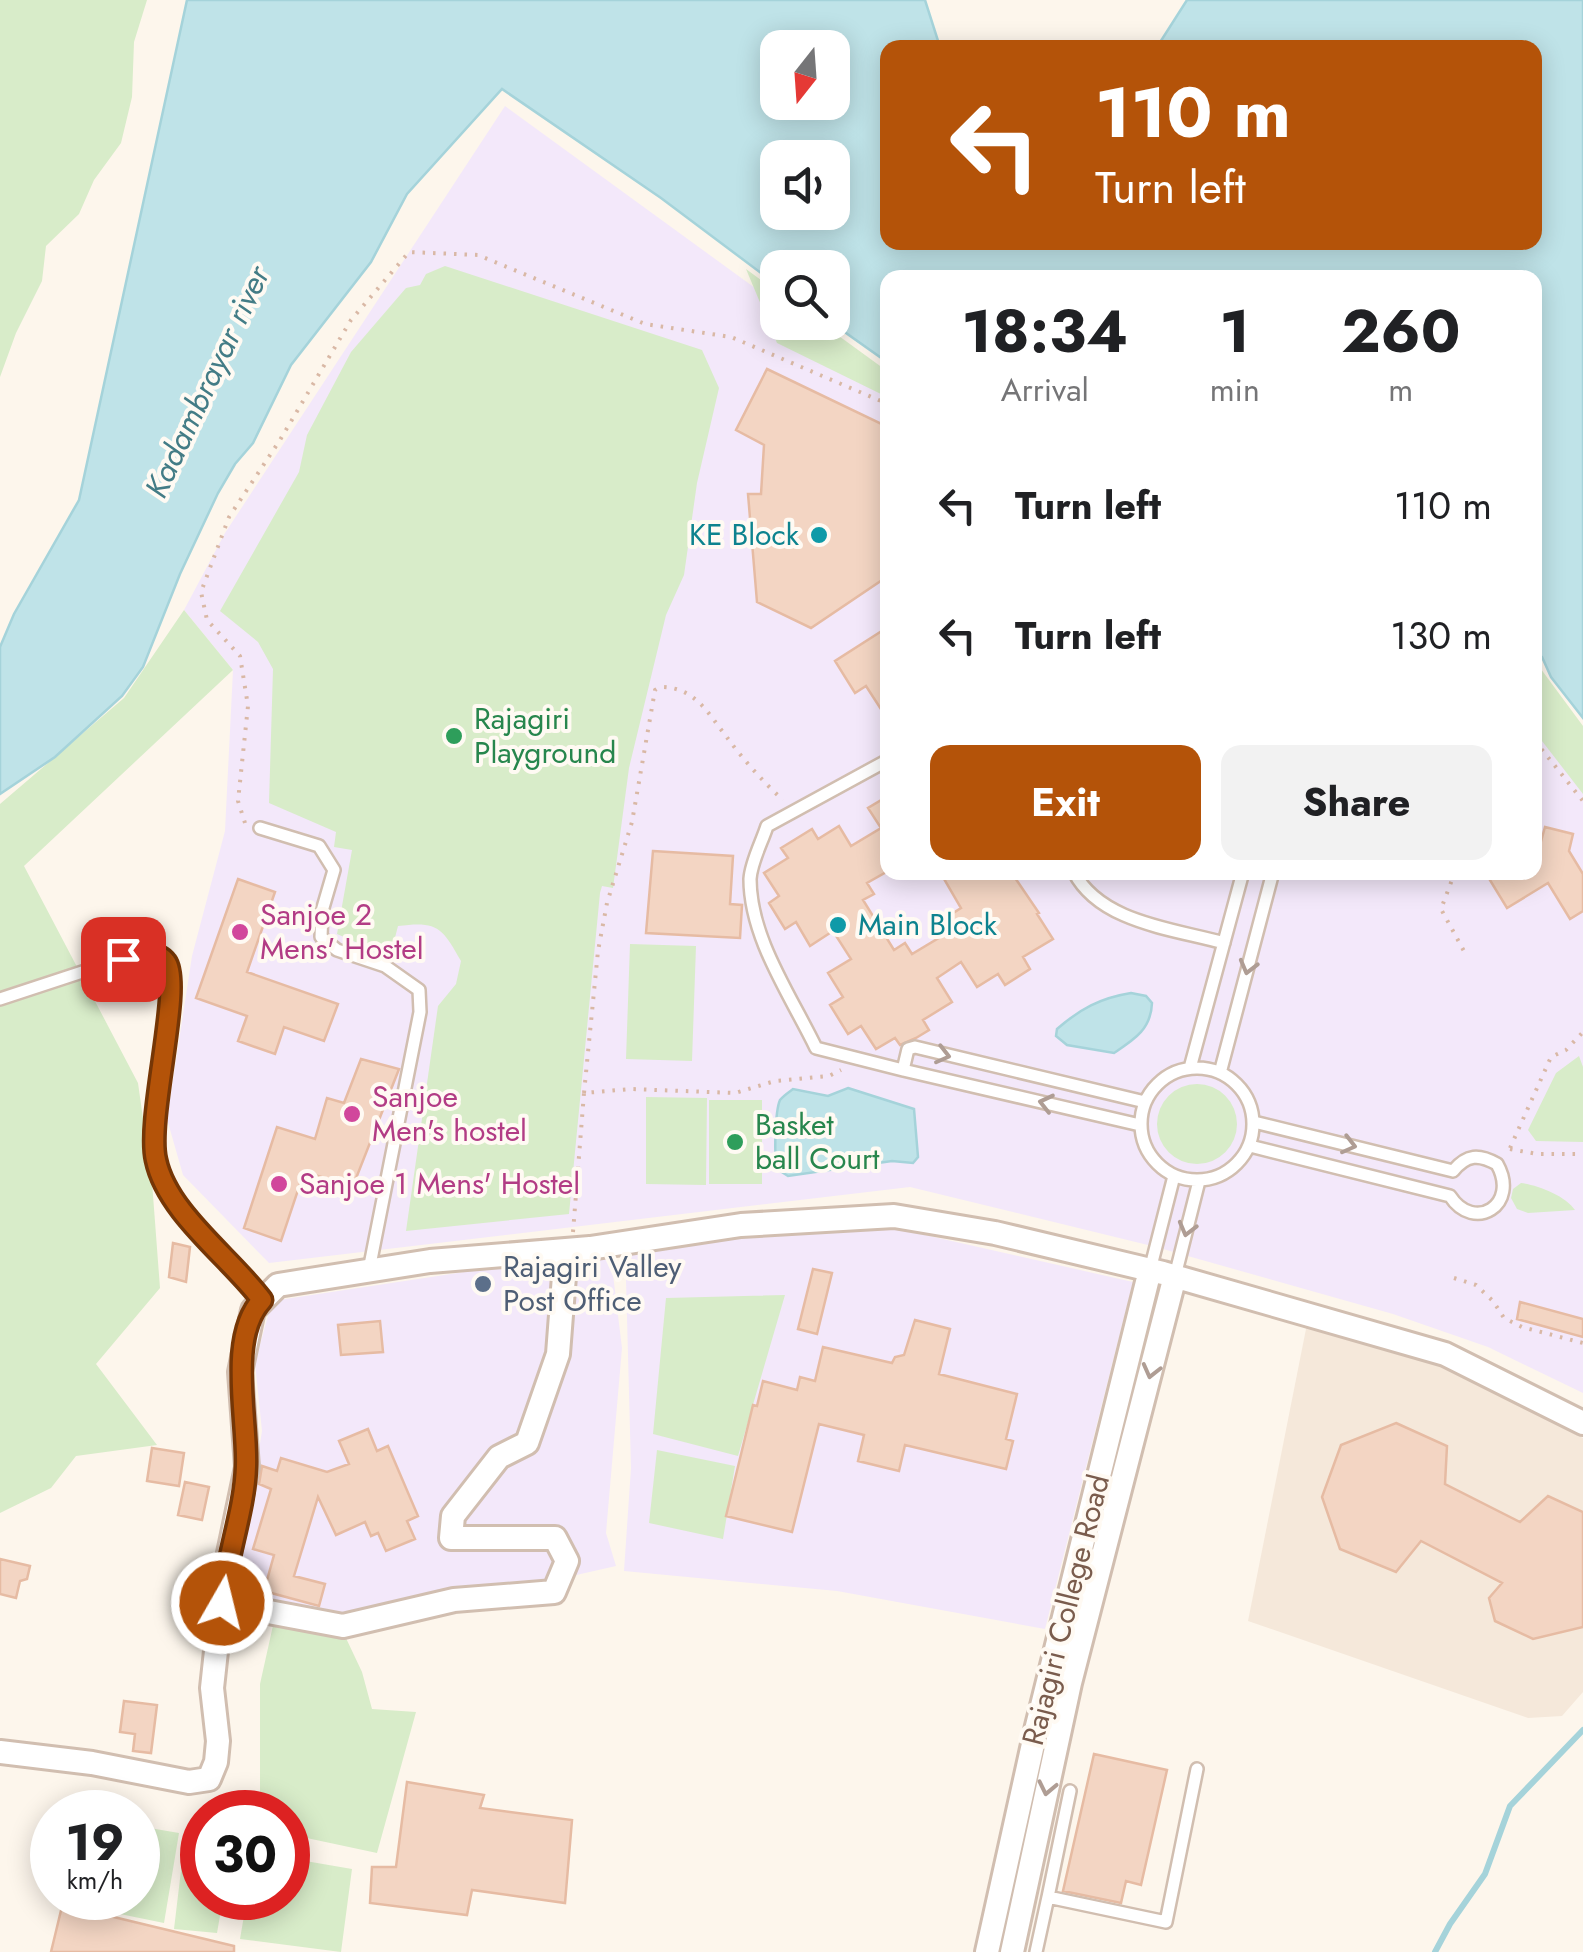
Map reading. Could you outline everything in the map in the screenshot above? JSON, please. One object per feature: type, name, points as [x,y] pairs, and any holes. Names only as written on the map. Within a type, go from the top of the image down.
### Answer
[{"type":"street","points":[[0,1752],[92,1763],[188,1782],[208,1779],[216,1762],[218,1740],[212,1688],[222,1603],[246,1467],[240,1372],[253,1310],[278,1285],[430,1260],[568,1244],[740,1225],[894,1216],[995,1233],[1175,1276],[1445,1354],[1583,1424]]},
{"type":"street","points":[[222,1603],[343,1626],[454,1600],[554,1592],[567,1561],[554,1538],[452,1538],[453,1516],[499,1457],[527,1443],[558,1354],[568,1244]]},
{"type":"street","name":"Rajagiri College Road","points":[[987,1952],[1037,1726],[1150,1270]]},
{"type":"street","name":"Rajagiri College Road","points":[[1012,1952],[1070,1683],[1175,1276]]},
{"type":"lane","points":[[880,764],[768,826],[750,874],[752,904],[762,937],[816,1048],[1140,1125]]},
{"type":"lane","points":[[260,828],[320,846],[334,870],[322,911],[321,937],[337,950],[385,966],[420,990],[420,1012],[369,1270]]},
{"type":"lane","points":[[1080,880],[1097,902],[1120,914],[1224,943]]},
{"type":"lane","points":[[1190,1068],[1242,880]]},
{"type":"lane","points":[[1220,1073],[1271,880]]},
{"type":"lane","points":[[0,999],[137,954],[163,958],[168,965],[170,1007],[159,1086],[156,1160],[170,1194],[262,1300]]},
{"type":"lane","points":[[903,1070],[908,1049],[915,1047],[1145,1102]]},
{"type":"lane","points":[[1190,1068],[1220,1073],[1233,1080],[1247,1097],[1254,1122],[1250,1146],[1235,1167],[1199,1182],[1174,1176],[1148,1151],[1140,1125],[1145,1102],[1160,1082],[1190,1068]]},
{"type":"lane","points":[[1250,1146],[1450,1196],[1456,1205],[1481,1214],[1500,1202],[1504,1186],[1497,1164],[1483,1156],[1472,1156],[1453,1171],[1254,1122]]},
{"type":"lane","points":[[1150,1270],[1174,1176]]},
{"type":"lane","points":[[1175,1276],[1199,1182]]},
{"type":"lane","points":[[1048,1897],[1166,1922],[1196,1769]]},
{"type":"lane","points":[[1036,1952],[1070,1791]]},
{"type":"path","points":[[260,828],[242,822],[238,801],[248,706],[240,656],[207,620],[201,592],[229,518],[351,320],[409,252],[478,255],[645,324],[731,337],[880,401]]},
{"type":"path","points":[[568,1244],[573,1233],[598,952],[607,904],[632,822],[655,690],[682,690],[706,707],[730,742],[793,812]]},
{"type":"path","points":[[1542,750],[1583,801]]},
{"type":"path","points":[[1452,880],[1441,909],[1465,953]]},
{"type":"path","points":[[1497,1164],[1510,1148],[1551,1057],[1566,1050],[1583,1032]]},
{"type":"path","points":[[584,1093],[735,1092],[776,1081],[829,1076],[841,1070],[845,1056]]},
{"type":"path","points":[[1510,1148],[1537,1154],[1583,1154]]},
{"type":"path","points":[[1454,1278],[1476,1285],[1504,1318],[1522,1327],[1583,1343]]},
{"type":"shaded area","points":[[505,106],[760,292],[760,340],[810,340],[880,379],[880,880],[1542,880],[1542,692],[1583,750],[1583,1393],[1488,1347],[1393,1314],[1156,1247],[910,1187],[269,1263],[183,1175],[167,1119],[192,956],[225,831],[233,670],[184,610],[225,533]]},
{"type":"shaded area","points":[[850,1218],[1133,1282],[1045,1629],[837,1591],[624,1571],[631,1468],[625,1242]]},
{"type":"shaded area","points":[[610,1250],[622,1348],[606,1533],[616,1566],[347,1627],[267,1608],[236,1591],[262,1431],[255,1363],[272,1301]]},
{"type":"shaded area","points":[[1307,1324],[1442,1365],[1583,1438],[1583,1692],[1562,1716],[1528,1718],[1248,1621]]},
{"type":"green space","points":[[0,0],[147,0],[134,42],[132,97],[121,143],[94,180],[79,214],[46,246],[42,281],[0,377]]},
{"type":"green space","name":"Rajagiri Playground","points":[[445,266],[702,350],[719,388],[697,483],[684,575],[666,615],[629,768],[613,888],[602,886],[600,893],[569,1214],[406,1231],[438,1006],[456,984],[461,961],[449,940],[430,926],[398,926],[390,957],[337,934],[352,850],[334,847],[336,832],[269,803],[273,669],[258,642],[220,611],[299,472],[307,435],[351,352],[406,288],[420,285],[426,274]]},
{"type":"green space","points":[[746,269],[760,279],[760,302]]},
{"type":"green space","points":[[776,340],[844,340],[880,366],[880,394]]},
{"type":"green space","points":[[184,610],[233,670],[24,866],[138,1083],[152,1182],[160,1288],[96,1364],[157,1445],[76,1456],[51,1488],[0,1513],[0,804],[124,698]]},
{"type":"green space","points":[[1542,670],[1583,726],[1583,794],[1542,741]]},
{"type":"green space","points":[[630,944],[696,946],[692,1061],[626,1059]]},
{"type":"green space","points":[[1579,1056],[1583,1067],[1583,1142],[1536,1141],[1528,1130],[1556,1073]]},
{"type":"green space","points":[[1197,1084],[1212,1087],[1225,1096],[1234,1109],[1234,1139],[1225,1152],[1212,1161],[1197,1164],[1182,1161],[1169,1152],[1160,1139],[1157,1124],[1160,1109],[1169,1096],[1182,1087]]},
{"type":"green space","points":[[646,1097],[707,1098],[706,1185],[646,1184]]},
{"type":"green space","name":"Basket ball Court","points":[[709,1100],[762,1100],[762,1184],[709,1184]]},
{"type":"green space","points":[[1521,1183],[1551,1192],[1575,1210],[1528,1213],[1517,1209],[1511,1198],[1513,1189]]},
{"type":"green space","points":[[785,1295],[738,1456],[653,1434],[666,1298]]},
{"type":"green space","points":[[657,1450],[735,1466],[723,1539],[649,1523]]},
{"type":"green space","points":[[274,1621],[345,1636],[362,1672],[372,1709],[416,1712],[377,1853],[310,1839],[310,1790],[260,1790],[260,1684]]},
{"type":"green space","points":[[160,1830],[179,1833],[164,1923],[149,1920],[160,1920]]},
{"type":"green space","points":[[310,1862],[352,1869],[341,1952],[240,1939],[243,1920],[310,1920]]},
{"type":"green space","points":[[180,1879],[180,1920],[219,1920],[217,1933],[174,1929]]},
{"type":"water","name":"Kadambrayar river","points":[[187,0],[925,0],[938,40],[880,40],[880,250],[1542,250],[1542,40],[1161,40],[1187,0],[1583,0],[1583,718],[1551,677],[1542,657],[1542,270],[880,270],[880,357],[850,336],[850,250],[760,250],[760,272],[661,198],[502,89],[407,194],[371,262],[291,365],[253,443],[218,493],[143,667],[122,696],[55,757],[0,794],[0,647],[14,614],[79,500]]},
{"type":"water","points":[[1131,993],[1146,996],[1152,1003],[1149,1020],[1129,1043],[1114,1053],[1067,1045],[1056,1036],[1057,1029],[1082,1010]]},
{"type":"water","points":[[848,1088],[914,1109],[918,1157],[913,1163],[892,1161],[788,1176],[777,1169],[776,1124],[781,1099],[793,1089],[828,1096]]},
{"type":"building","name":"KE Block","points":[[767,369],[880,423],[880,581],[811,628],[757,602],[748,494],[761,494],[764,445],[736,430]]},
{"type":"building","points":[[880,632],[880,708],[866,686],[855,693],[835,661]]},
{"type":"building","name":"Main Block","points":[[880,801],[880,826],[868,808]]},
{"type":"building","name":"Main Block","points":[[839,826],[851,846],[880,829],[880,876],[867,883],[874,894],[863,900],[894,950],[905,943],[912,954],[957,927],[950,915],[961,908],[945,880],[1016,880],[1053,939],[1023,957],[1030,969],[1005,985],[998,974],[977,987],[961,962],[937,978],[952,1002],[923,1020],[929,1030],[900,1045],[895,1038],[876,1049],[861,1026],[848,1034],[830,1005],[843,997],[828,973],[851,959],[833,931],[810,946],[796,922],[785,929],[769,903],[779,896],[764,873],[788,858],[781,848],[812,829],[818,839]]},
{"type":"building","points":[[1545,827],[1573,834],[1569,851],[1583,874],[1583,911],[1570,919],[1548,883],[1507,908],[1490,880],[1542,880]]},
{"type":"building","points":[[653,851],[733,856],[730,904],[742,905],[740,938],[646,933]]},
{"type":"building","name":"Sanjoe 2 Mens' Hostel","points":[[238,879],[275,892],[247,972],[338,1004],[324,1041],[284,1027],[275,1054],[238,1041],[247,1016],[196,998]]},
{"type":"building","points":[[361,1059],[399,1069],[353,1186],[304,1172],[281,1241],[244,1228],[277,1127],[315,1139],[327,1098],[344,1103]]},
{"type":"building","points":[[173,1243],[190,1247],[186,1282],[169,1277]]},
{"type":"building","points":[[813,1269],[832,1273],[817,1334],[798,1329]]},
{"type":"building","points":[[1520,1302],[1583,1319],[1583,1337],[1517,1319]]},
{"type":"building","points":[[915,1320],[950,1329],[939,1374],[1017,1394],[1006,1439],[1013,1441],[1006,1469],[905,1445],[899,1471],[858,1461],[864,1435],[819,1424],[792,1532],[726,1516],[753,1405],[757,1406],[763,1381],[797,1390],[800,1377],[815,1381],[823,1347],[892,1363],[895,1357],[904,1355]]},
{"type":"building","points":[[380,1321],[383,1352],[341,1355],[338,1325]]},
{"type":"building","points":[[1396,1423],[1447,1446],[1445,1484],[1520,1522],[1548,1496],[1583,1512],[1583,1627],[1533,1639],[1495,1621],[1489,1598],[1502,1583],[1421,1541],[1396,1572],[1340,1549],[1322,1497],[1341,1445]]},
{"type":"building","points":[[368,1429],[377,1451],[388,1446],[418,1516],[407,1521],[415,1539],[386,1551],[378,1533],[371,1536],[365,1522],[336,1535],[318,1497],[294,1576],[325,1584],[319,1606],[264,1591],[274,1555],[253,1549],[271,1489],[259,1484],[262,1466],[277,1471],[281,1458],[327,1472],[349,1464],[339,1441]]},
{"type":"building","points":[[152,1448],[184,1453],[179,1486],[147,1481]]},
{"type":"building","points":[[185,1482],[209,1487],[202,1520],[178,1515]]},
{"type":"building","points":[[0,1559],[30,1566],[27,1579],[20,1581],[16,1598],[0,1594]]},
{"type":"building","points":[[124,1701],[157,1705],[151,1753],[133,1751],[135,1734],[120,1732]]},
{"type":"building","points":[[1094,1754],[1167,1770],[1141,1885],[1126,1881],[1121,1903],[1063,1891]]},
{"type":"building","points":[[407,1782],[484,1795],[480,1808],[572,1820],[565,1903],[472,1890],[467,1915],[370,1903],[372,1867],[396,1867]]},
{"type":"building","points":[[59,1920],[126,1920],[234,1946],[234,1952],[51,1952]]},
{"type":"waterway","points":[[1435,1952],[1485,1874],[1510,1806],[1583,1730]]},
{"type":"place","name":"KE Block","points":[[819,535]]},
{"type":"place","name":"Rajagiri Playground","points":[[454,736]]},
{"type":"place","name":"Main Block","points":[[838,925]]},
{"type":"place","name":"Sanjoe 2 Mens' Hostel","points":[[240,932]]},
{"type":"place","name":"Sanjoe Men's hostel","points":[[352,1114]]},
{"type":"place","name":"Basket ball Court","points":[[735,1142]]},
{"type":"place","name":"Sanjoe 1 Mens' Hostel","points":[[279,1184]]},
{"type":"place","name":"Rajagiri Valley Post Office","points":[[483,1284]]},
{"type":"route","points":[[123,959],[152,954],[168,965],[170,1007],[159,1086],[156,1160],[170,1194],[262,1300],[253,1310],[240,1372],[246,1467],[222,1603]]}]
